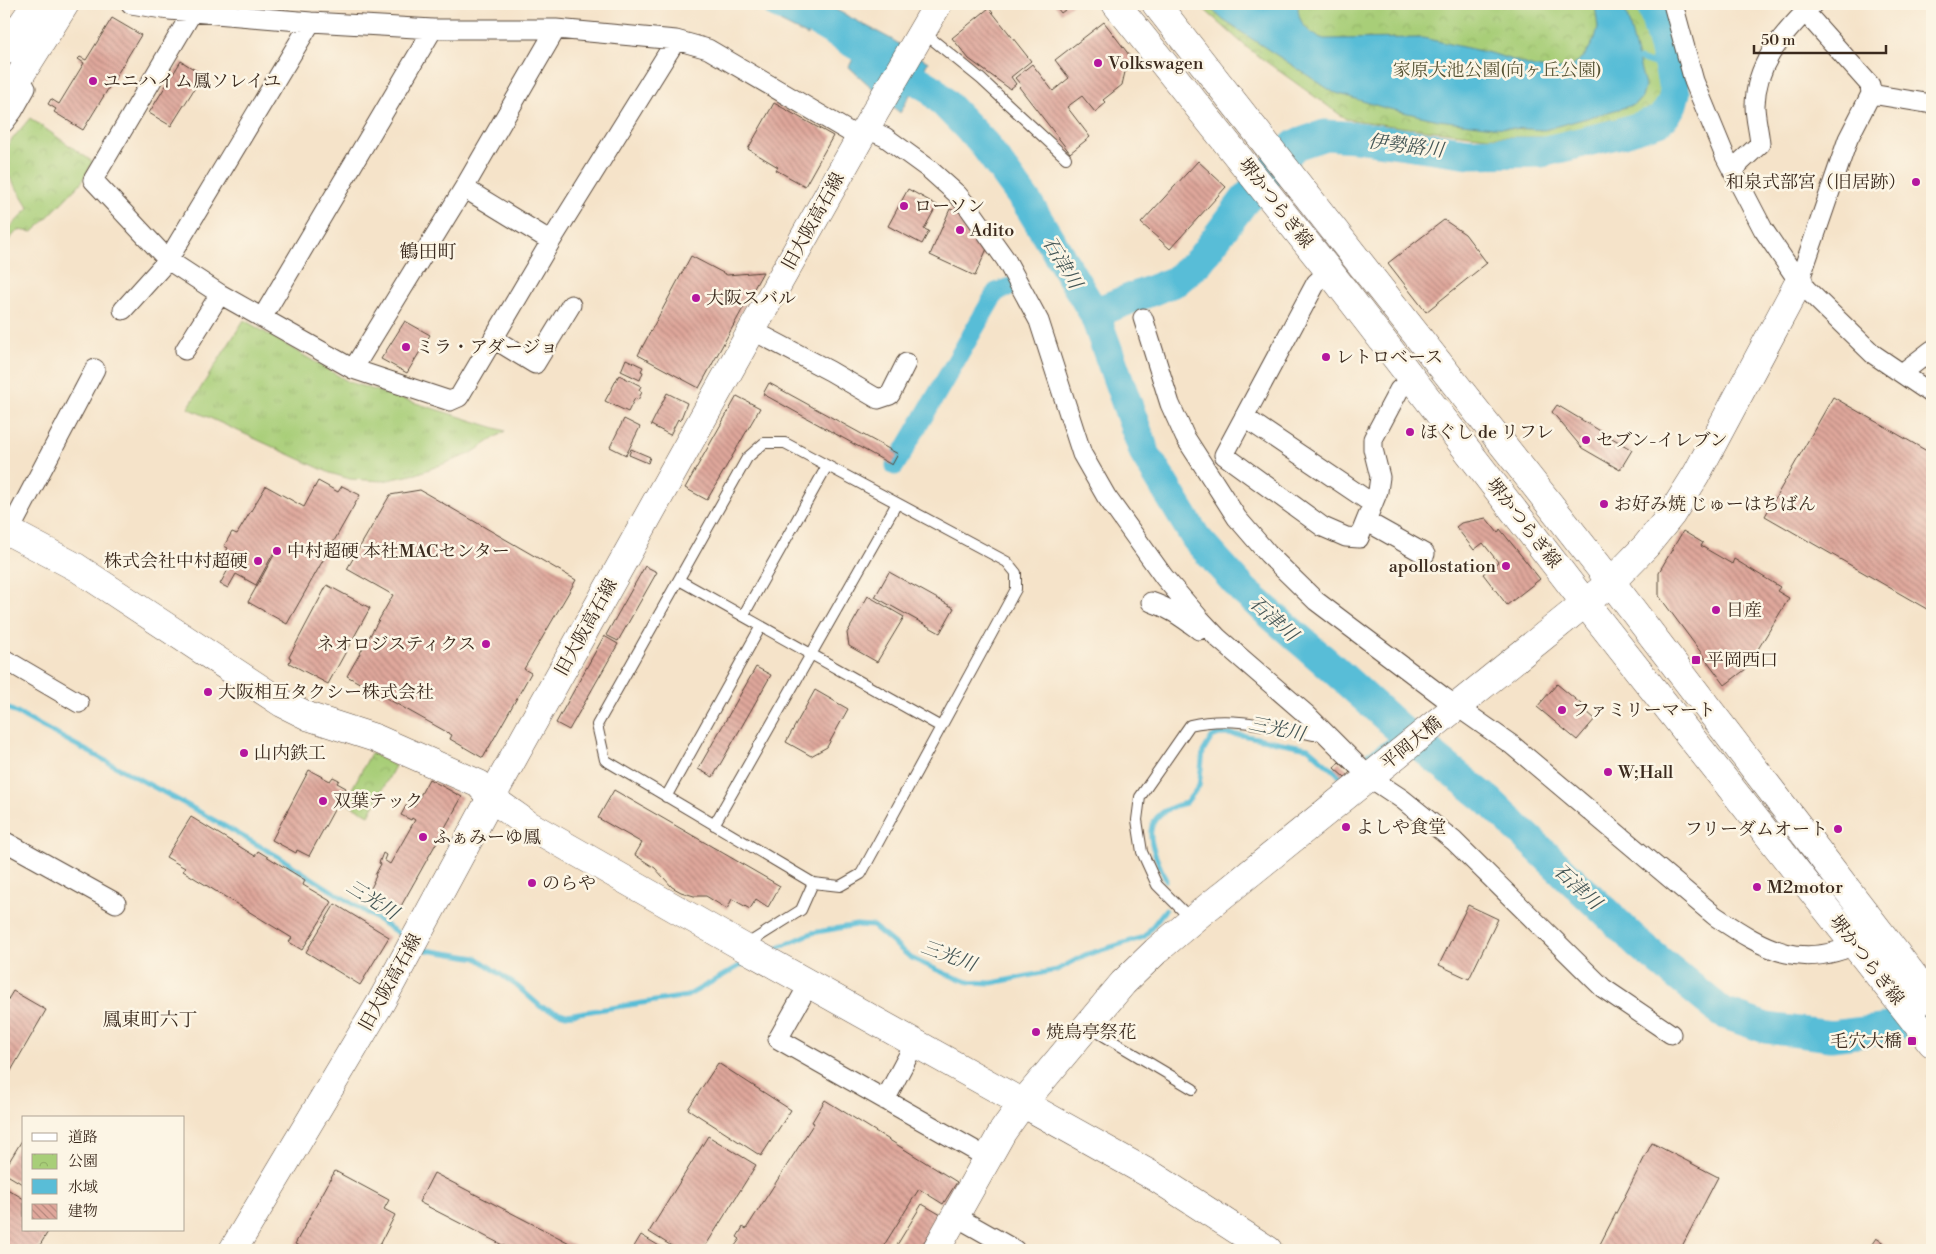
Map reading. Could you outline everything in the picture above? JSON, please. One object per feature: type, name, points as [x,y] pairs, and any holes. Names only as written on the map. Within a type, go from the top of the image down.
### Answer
[{"type":"main road","name":"堺かつらぎ線","points":[[1116,4],[1329,271],[1585,603],[1932,1043]]},
{"type":"main road","name":"堺かつらぎ線","points":[[1156,4],[1611,582],[1932,1000]]},
{"type":"main road","name":"旧大阪高石線","points":[[233,1250],[381,1002],[491,798],[752,330],[920,35],[933,5]]},
{"type":"main road","points":[[4,51],[47,9]]},
{"type":"main road","points":[[4,100],[47,9]]},
{"type":"main road","name":"平岡大橋","points":[[936,1250],[1002,1131],[1123,983],[1156,951],[1192,921],[1611,582],[1646,546],[1671,515],[1696,476],[1800,282]]},
{"type":"main road","points":[[6,531],[76,567],[282,703],[310,717],[375,738],[479,784],[491,798],[529,825],[1155,1177],[1268,1250]]},
{"type":"street","points":[[131,4],[169,10],[193,10],[311,22],[433,29],[556,29],[676,40],[708,49],[867,126],[885,137],[929,169],[957,194],[970,208],[1006,260],[1039,321],[1082,454],[1106,496],[1164,577],[1218,638],[1307,714],[1325,733],[1372,774],[1454,840],[1603,988],[1671,1034]]},
{"type":"street","points":[[1673,4],[1694,81],[1732,170],[1763,229],[1800,282],[1873,354],[1932,394]]},
{"type":"street","points":[[1732,170],[1760,144],[1756,105],[1759,79],[1770,52],[1809,8],[1870,85],[1871,94],[1848,139],[1800,282]]},
{"type":"street","points":[[4,42],[47,9]]},
{"type":"street","points":[[4,123],[39,66],[47,9]]},
{"type":"street","points":[[193,10],[93,180],[168,260],[220,294],[353,369],[450,401],[459,396],[494,340],[551,241],[676,40]]},
{"type":"street","points":[[123,310],[168,260],[311,22]]},
{"type":"street","points":[[262,318],[433,29]]},
{"type":"street","points":[[353,369],[464,188],[556,29]]},
{"type":"street","points":[[1871,94],[1932,104]]},
{"type":"street","points":[[464,188],[551,241]]},
{"type":"street","points":[[1329,271],[1316,284],[1224,454],[1323,526],[1346,537],[1359,538],[1378,491],[1380,477],[1373,449],[1373,439],[1399,390],[1412,378]]},
{"type":"street","points":[[185,350],[220,294]]},
{"type":"street","points":[[494,340],[534,364],[571,305]]},
{"type":"street","points":[[1143,318],[1170,404],[1185,437],[1237,518],[1268,554],[1316,601],[1452,710],[1512,745],[1715,916],[1745,936],[1761,945],[1793,956],[1860,951],[1886,941]]},
{"type":"street","points":[[752,330],[833,364],[878,399],[890,395],[906,363]]},
{"type":"street","points":[[1902,373],[1932,350]]},
{"type":"street","points":[[6,531],[95,368]]},
{"type":"street","points":[[1244,417],[1373,504]]},
{"type":"street","points":[[1366,521],[1425,554]]},
{"type":"street","points":[[1152,602],[1180,615],[1209,637],[1218,638]]},
{"type":"street","points":[[4,659],[79,703]]},
{"type":"street","points":[[4,841],[116,903]]},
{"type":"street","points":[[809,984],[778,1040],[988,1158]]},
{"type":"street","points":[[885,1100],[915,1043]]},
{"type":"street","points":[[955,1216],[1015,1250]]},
{"type":"lane","points":[[920,35],[981,79],[1066,158]]},
{"type":"lane","points":[[764,443],[785,443],[827,466],[1007,562],[1016,573],[1016,589],[861,874],[840,886],[813,883],[605,760],[597,725],[747,458],[764,443]]},
{"type":"lane","points":[[743,616],[827,466]]},
{"type":"lane","points":[[714,825],[897,503]]},
{"type":"lane","points":[[679,580],[940,727]]},
{"type":"lane","points":[[666,797],[760,626]]},
{"type":"lane","points":[[1192,921],[1157,885],[1142,852],[1137,820],[1140,797],[1190,725],[1204,722],[1237,721],[1314,735],[1325,733]]},
{"type":"lane","points":[[743,947],[801,910],[813,883]]},
{"type":"lane","points":[[1086,1026],[1193,1089]]},
{"type":"green space","name":"家原大池公園(向ヶ丘公園)","points":[[1198,4],[1644,4],[1655,43],[1663,85],[1653,107],[1635,114],[1544,137],[1488,137],[1346,119],[1250,50]]},
{"type":"green space","points":[[30,118],[93,162],[81,183],[33,232],[18,230],[4,245],[4,234],[29,208],[4,168],[4,149]]},
{"type":"green space","points":[[244,320],[349,382],[505,431],[470,454],[416,474],[383,481],[350,479],[330,473],[188,408]]},
{"type":"green space","points":[[371,753],[395,766],[369,815],[345,802]]},
{"type":"water","points":[[738,4],[766,4],[757,11]]},
{"type":"water","points":[[782,4],[825,4],[891,39],[928,62],[900,113],[849,67],[860,45],[859,39],[854,40],[821,20],[812,21],[808,36],[780,22],[784,5]]},
{"type":"water","points":[[1206,4],[1298,4],[1299,16],[1302,22],[1313,34],[1324,39],[1423,38],[1494,54],[1534,67],[1555,70],[1572,66],[1586,54],[1598,28],[1595,4],[1624,4],[1645,86],[1642,98],[1633,105],[1544,130],[1493,127],[1439,120],[1385,108],[1333,92],[1223,20]]},
{"type":"building","points":[[1054,4],[1073,4],[1061,13]]},
{"type":"building","points":[[989,8],[1031,61],[1011,77],[1016,84],[1010,89],[969,59],[952,38]]},
{"type":"building","name":"ユニハイム鳳ソレイユ","points":[[112,18],[141,35],[83,130],[54,112],[56,109],[48,104],[51,99],[59,104],[84,63],[78,59],[80,57],[86,60]]},
{"type":"building","points":[[1104,22],[1136,64],[1125,72],[1122,85],[1103,100],[1106,103],[1095,112],[1082,96],[1067,107],[1090,137],[1070,153],[1019,87],[1021,85],[1015,78],[1032,64],[1053,91],[1069,78],[1055,60]]},
{"type":"building","points":[[181,61],[203,75],[171,126],[149,113]]},
{"type":"building","points":[[774,103],[833,136],[805,186],[776,170],[778,167],[748,149]]},
{"type":"building","points":[[1198,161],[1226,187],[1170,249],[1141,223]]},
{"type":"building","points":[[908,189],[937,205],[924,229],[929,231],[922,244],[888,226]]},
{"type":"building","name":"Adito","points":[[950,209],[970,216],[989,244],[975,276],[930,255]]},
{"type":"building","points":[[1444,220],[1465,234],[1487,263],[1426,312],[1388,263]]},
{"type":"building","points":[[691,256],[727,275],[763,272],[699,388],[638,355]]},
{"type":"building","name":"ミラ・アダージョ","points":[[405,321],[430,335],[407,373],[381,359]]},
{"type":"building","points":[[626,359],[643,367],[640,380],[621,371]]},
{"type":"building","points":[[619,375],[641,386],[639,390],[642,392],[638,400],[635,398],[628,412],[605,401]]},
{"type":"building","points":[[769,383],[898,454],[892,465],[763,394]]},
{"type":"building","points":[[667,393],[687,403],[680,421],[678,419],[670,435],[651,425]]},
{"type":"building","points":[[737,396],[760,408],[707,500],[685,488]]},
{"type":"building","points":[[1833,397],[1932,454],[1932,612],[1765,516]]},
{"type":"building","points":[[1557,405],[1632,450],[1620,470],[1582,448],[1552,412]]},
{"type":"building","points":[[624,419],[640,427],[626,455],[610,447]]},
{"type":"building","points":[[631,449],[650,457],[648,463],[629,455]]},
{"type":"building","name":"中村超硬 本社MACセンター","points":[[318,481],[338,492],[342,486],[360,495],[287,624],[248,602],[273,554],[256,585],[236,574],[228,588],[220,584],[229,568],[220,563],[228,548],[224,546],[232,532],[237,534],[266,486],[304,507]]},
{"type":"building","points":[[420,490],[576,580],[524,669],[531,673],[483,758],[450,739],[452,735],[347,676],[393,595],[347,569],[390,495]]},
{"type":"building","points":[[1486,518],[1498,533],[1500,529],[1540,579],[1507,605],[1483,574],[1498,562],[1483,543],[1474,550],[1456,527],[1461,523]]},
{"type":"building","points":[[1683,531],[1703,543],[1701,546],[1732,564],[1734,559],[1780,587],[1777,591],[1789,598],[1746,669],[1725,685],[1659,596],[1659,572]]},
{"type":"building","points":[[645,566],[657,572],[618,641],[606,635]]},
{"type":"building","points":[[889,572],[954,608],[940,633],[875,597]]},
{"type":"building","points":[[327,585],[370,608],[328,684],[289,663],[291,658],[289,657]]},
{"type":"building","points":[[868,596],[904,617],[877,662],[849,646],[847,633]]},
{"type":"building","points":[[604,636],[618,644],[569,730],[556,723]]},
{"type":"building","points":[[756,667],[771,675],[713,777],[698,769]]},
{"type":"building","points":[[1557,684],[1587,709],[1586,711],[1595,719],[1577,740],[1537,707]]},
{"type":"building","points":[[815,690],[848,709],[827,747],[811,756],[786,742]]},
{"type":"building","points":[[1339,762],[1350,772],[1345,778],[1334,768]]},
{"type":"building","points":[[309,770],[330,781],[333,777],[339,780],[337,783],[346,788],[309,856],[297,850],[296,853],[272,840]]},
{"type":"building","name":"ふぁみーゆ鳳","points":[[429,779],[462,797],[396,915],[369,899],[374,890],[371,888],[381,864],[379,863],[383,853],[386,855],[384,860],[390,864],[415,820],[401,815],[407,804],[414,807]]},
{"type":"building","points":[[614,790],[780,886],[768,907],[756,899],[750,909],[732,899],[727,909],[706,896],[694,896],[672,887],[655,868],[635,855],[642,843],[598,818]]},
{"type":"building","points":[[191,817],[255,856],[258,851],[305,880],[303,885],[332,902],[302,950],[289,942],[292,938],[183,871],[185,868],[166,857]]},
{"type":"building","points":[[335,904],[389,937],[360,985],[306,952]]},
{"type":"building","points":[[1468,905],[1498,919],[1469,979],[1439,965]]},
{"type":"building","points":[[13,991],[46,1010],[4,1083],[4,1006]]},
{"type":"building","points":[[718,1063],[791,1110],[761,1156],[688,1109]]},
{"type":"building","points":[[825,1100],[957,1182],[943,1204],[919,1189],[881,1250],[732,1250],[740,1239],[737,1237],[743,1227],[746,1229],[814,1123],[812,1122]]},
{"type":"building","points":[[708,1136],[756,1165],[703,1250],[678,1250],[649,1232]]},
{"type":"building","points":[[22,1140],[22,1184],[4,1173]]},
{"type":"building","points":[[1652,1143],[1718,1177],[1680,1250],[1597,1250]]},
{"type":"building","points":[[335,1171],[389,1200],[384,1209],[395,1215],[377,1250],[307,1250],[295,1244]]},
{"type":"building","points":[[434,1173],[583,1250],[512,1250],[419,1202]]},
{"type":"building","points":[[4,1187],[22,1198],[22,1232],[48,1232],[37,1250],[4,1250]]},
{"type":"building","points":[[922,1204],[941,1215],[919,1250],[894,1250]]},
{"type":"building","points":[[641,1235],[666,1250],[632,1250]]},
{"type":"building","points":[[1876,1238],[1895,1250],[1868,1250]]},
{"type":"waterway","name":"石津川","points":[[778,4],[803,13],[930,88],[984,144],[1030,207],[1094,313],[1145,454],[1196,538],[1244,591],[1403,732],[1488,800],[1641,946],[1723,1013],[1766,1028],[1831,1036],[1881,1030],[1932,1012]]},
{"type":"waterway","name":"伊勢路川","points":[[1094,313],[1176,281],[1199,261],[1244,201],[1295,145],[1325,135],[1356,137],[1469,153],[1542,152],[1621,133],[1658,121],[1666,114],[1672,104],[1675,93],[1652,4]]},
{"type":"waterway","points":[[1639,59],[1670,69]]},
{"type":"waterway","points":[[895,466],[996,292],[1010,287]]},
{"type":"waterway","name":"三光川","points":[[4,706],[279,857],[406,938]]},
{"type":"waterway","name":"三光川","points":[[1368,754],[1403,732]]},
{"type":"waterway","name":"三光川","points":[[1166,880],[1152,843],[1151,832],[1153,823],[1159,815],[1170,808],[1186,803],[1199,786],[1203,752],[1212,737],[1220,734],[1241,735],[1308,748],[1345,780],[1348,777]]},
{"type":"waterway","name":"三光川","points":[[776,949],[812,933],[856,925],[873,926],[911,958],[969,982],[992,983],[1057,970],[1085,955],[1144,937],[1165,910]]},
{"type":"waterway","name":"三光川","points":[[420,946],[426,950],[477,958],[517,986],[541,1007],[566,1015],[687,996],[743,964]]},
{"type":"place","name":"Volkswagen","points":[[1098,63]]},
{"type":"place","name":"ユニハイム鳳ソレイユ","points":[[93,81]]},
{"type":"place","name":"和泉式部宮（旧居跡）","points":[[1916,182]]},
{"type":"place","name":"ローソン","points":[[904,206]]},
{"type":"place","name":"Adito","points":[[960,230]]},
{"type":"place","name":"大阪スバル","points":[[696,298]]},
{"type":"place","name":"ミラ・アダージョ","points":[[406,347]]},
{"type":"place","name":"レトロベース","points":[[1326,357]]},
{"type":"place","name":"ほぐし de リフレ","points":[[1410,432]]},
{"type":"place","name":"セブン-イレブン","points":[[1586,440]]},
{"type":"place","name":"お好み焼 じゅーはちばん","points":[[1604,504]]},
{"type":"place","name":"中村超硬 本社MACセンター","points":[[277,551]]},
{"type":"place","name":"株式会社中村超硬","points":[[258,561]]},
{"type":"place","name":"apollostation","points":[[1506,566]]},
{"type":"place","name":"日産","points":[[1716,610]]},
{"type":"place","name":"ネオロジスティクス","points":[[486,644]]},
{"type":"place","name":"平岡西口","points":[[1696,660]]},
{"type":"place","name":"大阪相互タクシー株式会社","points":[[208,692]]},
{"type":"place","name":"ファミリーマート","points":[[1562,710]]},
{"type":"place","name":"山内鉄工","points":[[244,753]]},
{"type":"place","name":"W;Hall","points":[[1608,772]]},
{"type":"place","name":"双葉テック","points":[[323,801]]},
{"type":"place","name":"よしや食堂","points":[[1346,827]]},
{"type":"place","name":"フリーダムオート","points":[[1838,829]]},
{"type":"place","name":"ふぁみーゆ鳳","points":[[423,837]]},
{"type":"place","name":"のらや","points":[[532,883]]},
{"type":"place","name":"M2motor","points":[[1757,887]]},
{"type":"place","name":"焼鳥亭祭花","points":[[1036,1032]]},
{"type":"place","name":"毛穴大橋","points":[[1912,1041]]},
{"type":"district","name":"鶴田町","points":[[428,251]]},
{"type":"district","name":"鳳東町六丁","points":[[150,1019]]}]
